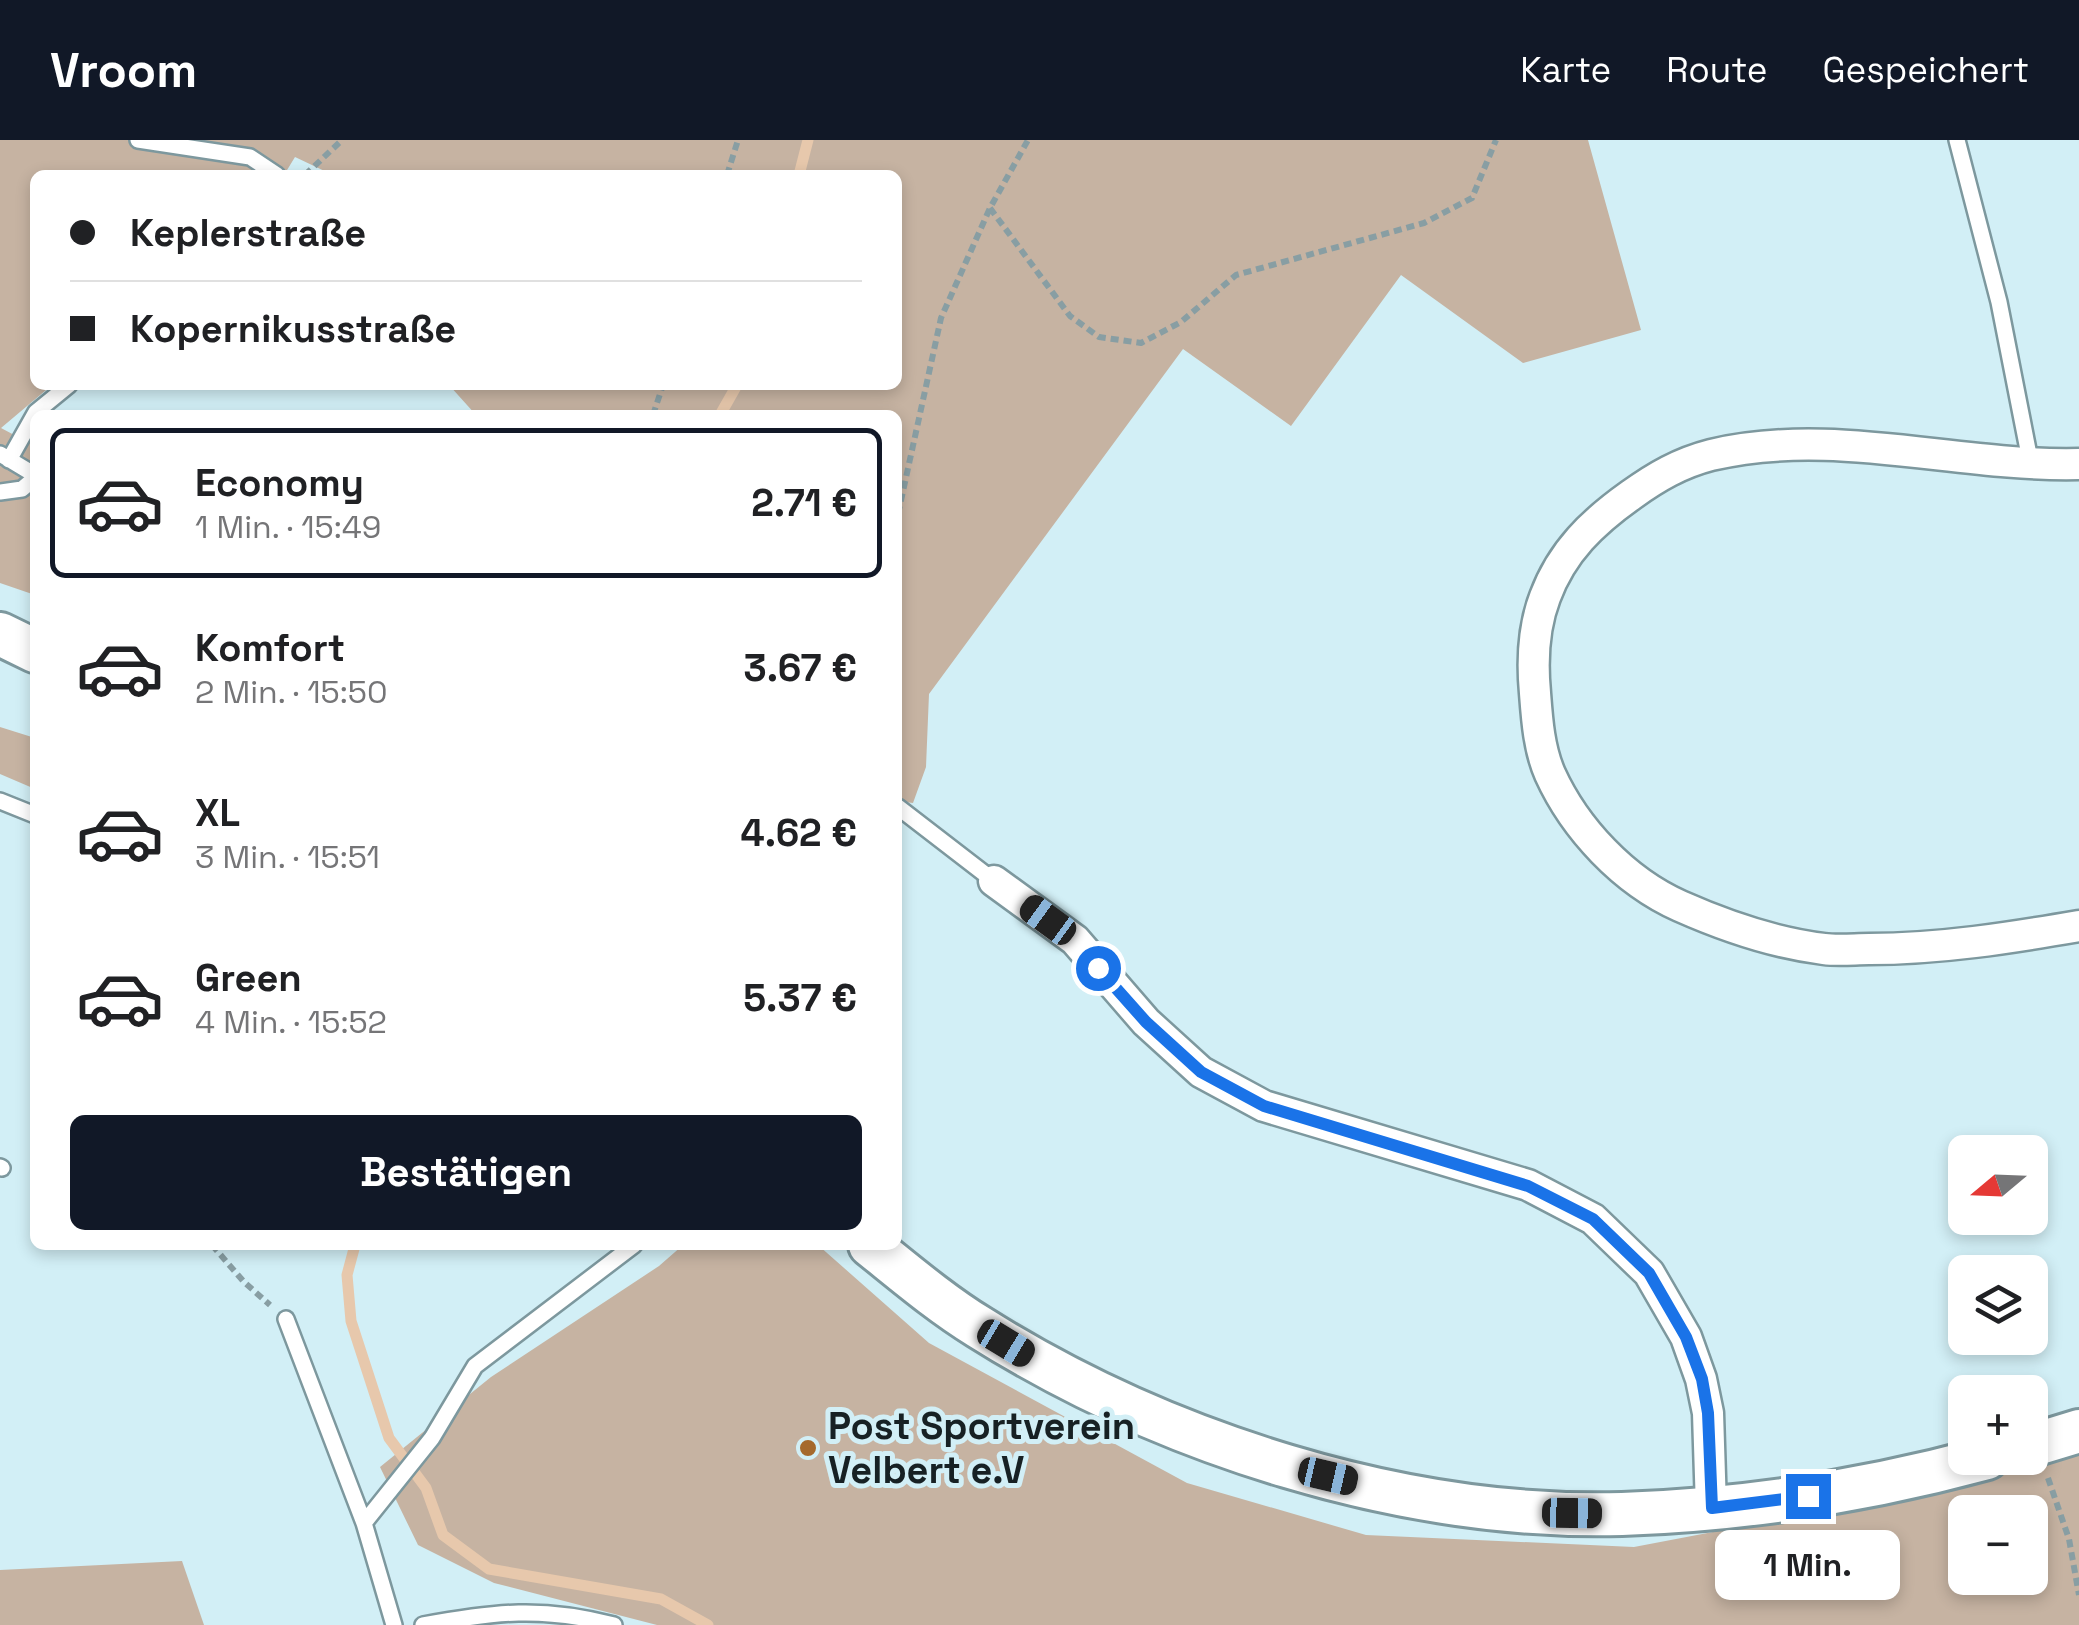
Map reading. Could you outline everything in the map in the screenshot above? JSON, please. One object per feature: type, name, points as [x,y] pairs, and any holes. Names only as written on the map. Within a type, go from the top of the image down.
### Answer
[{"type":"street","points":[[2079,464],[2031,465],[1822,445],[1758,447],[1709,456],[1663,472],[1593,522],[1566,558],[1545,597],[1532,656],[1537,725],[1549,772],[1572,815],[1607,855],[1677,905],[1748,932],[1826,949],[1905,949],[2079,926]]},
{"type":"street","points":[[0,634],[30,649]]},
{"type":"street","points":[[0,665],[30,669]]},
{"type":"street","points":[[994,881],[1074,940],[1146,1022],[1201,1072],[1264,1106],[1528,1186],[1593,1219],[1649,1273],[1686,1337],[1702,1379],[1708,1413],[1712,1508]]},
{"type":"street","points":[[877,1250],[976,1326],[1099,1395],[1163,1423],[1265,1458],[1399,1492],[1518,1510],[1622,1514],[1712,1508],[1881,1483],[1948,1467]]},
{"type":"street","points":[[2048,1441],[2079,1431]]},
{"type":"lane","points":[[138,140],[250,157],[270,170]]},
{"type":"lane","points":[[1957,140],[1999,302],[2031,465]]},
{"type":"lane","points":[[38,410],[63,390]]},
{"type":"lane","points":[[30,421],[5,457],[30,473]]},
{"type":"lane","points":[[0,492],[22,489],[30,481]]},
{"type":"lane","points":[[0,801],[30,813]]},
{"type":"lane","points":[[902,810],[994,881]]},
{"type":"lane","points":[[364,1522],[432,1438],[476,1366],[627,1250]]},
{"type":"lane","points":[[286,1319],[364,1522],[394,1625]]},
{"type":"lane","points":[[423,1625],[485,1614],[550,1612],[614,1625]]},
{"type":"path","points":[[310,170],[342,140]]},
{"type":"path","points":[[729,170],[738,140]]},
{"type":"path","points":[[902,496],[941,318],[990,208],[1028,140]]},
{"type":"path","points":[[990,208],[1070,316],[1099,336],[1141,343],[1181,322],[1236,275],[1424,223],[1472,198],[1496,140]]},
{"type":"path","points":[[216,1250],[244,1282],[286,1319]]},
{"type":"path","points":[[2045,1475],[2069,1539],[2079,1595]]},
{"type":"shaded area","points":[[0,140],[1588,140],[1641,330],[1523,363],[1401,275],[1291,426],[1183,349],[929,694],[926,767],[913,803],[902,802],[902,410],[472,410],[454,390],[902,390],[902,170],[322,170],[295,157],[287,170],[30,170],[30,390],[46,390],[1,428],[30,443],[30,593],[0,583]]},
{"type":"shaded area","points":[[0,727],[30,736],[30,787],[0,774]]},
{"type":"shaded area","points":[[677,1250],[824,1250],[929,1343],[1187,1483],[1366,1535],[1634,1547],[1865,1503],[1980,1475],[2048,1475],[2048,1459],[2079,1451],[2079,1625],[657,1625],[494,1583],[418,1545],[380,1467],[491,1377]]},
{"type":"shaded area","points":[[182,1561],[204,1625],[0,1625],[0,1570]]},
{"type":"waterway","points":[[800,170],[808,140]]},
{"type":"waterway","points":[[723,410],[734,390]]},
{"type":"waterway","points":[[354,1250],[347,1275],[351,1321],[389,1438],[426,1488],[443,1535],[489,1569],[661,1599],[708,1625]]},
{"type":"place","name":"Post Sportverein Velbert e.V","points":[[808,1448]]},
{"type":"route","points":[[1098,968],[1146,1022],[1201,1072],[1264,1106],[1528,1186],[1593,1219],[1649,1273],[1686,1337],[1702,1379],[1708,1413],[1712,1508],[1808,1496]]}]
